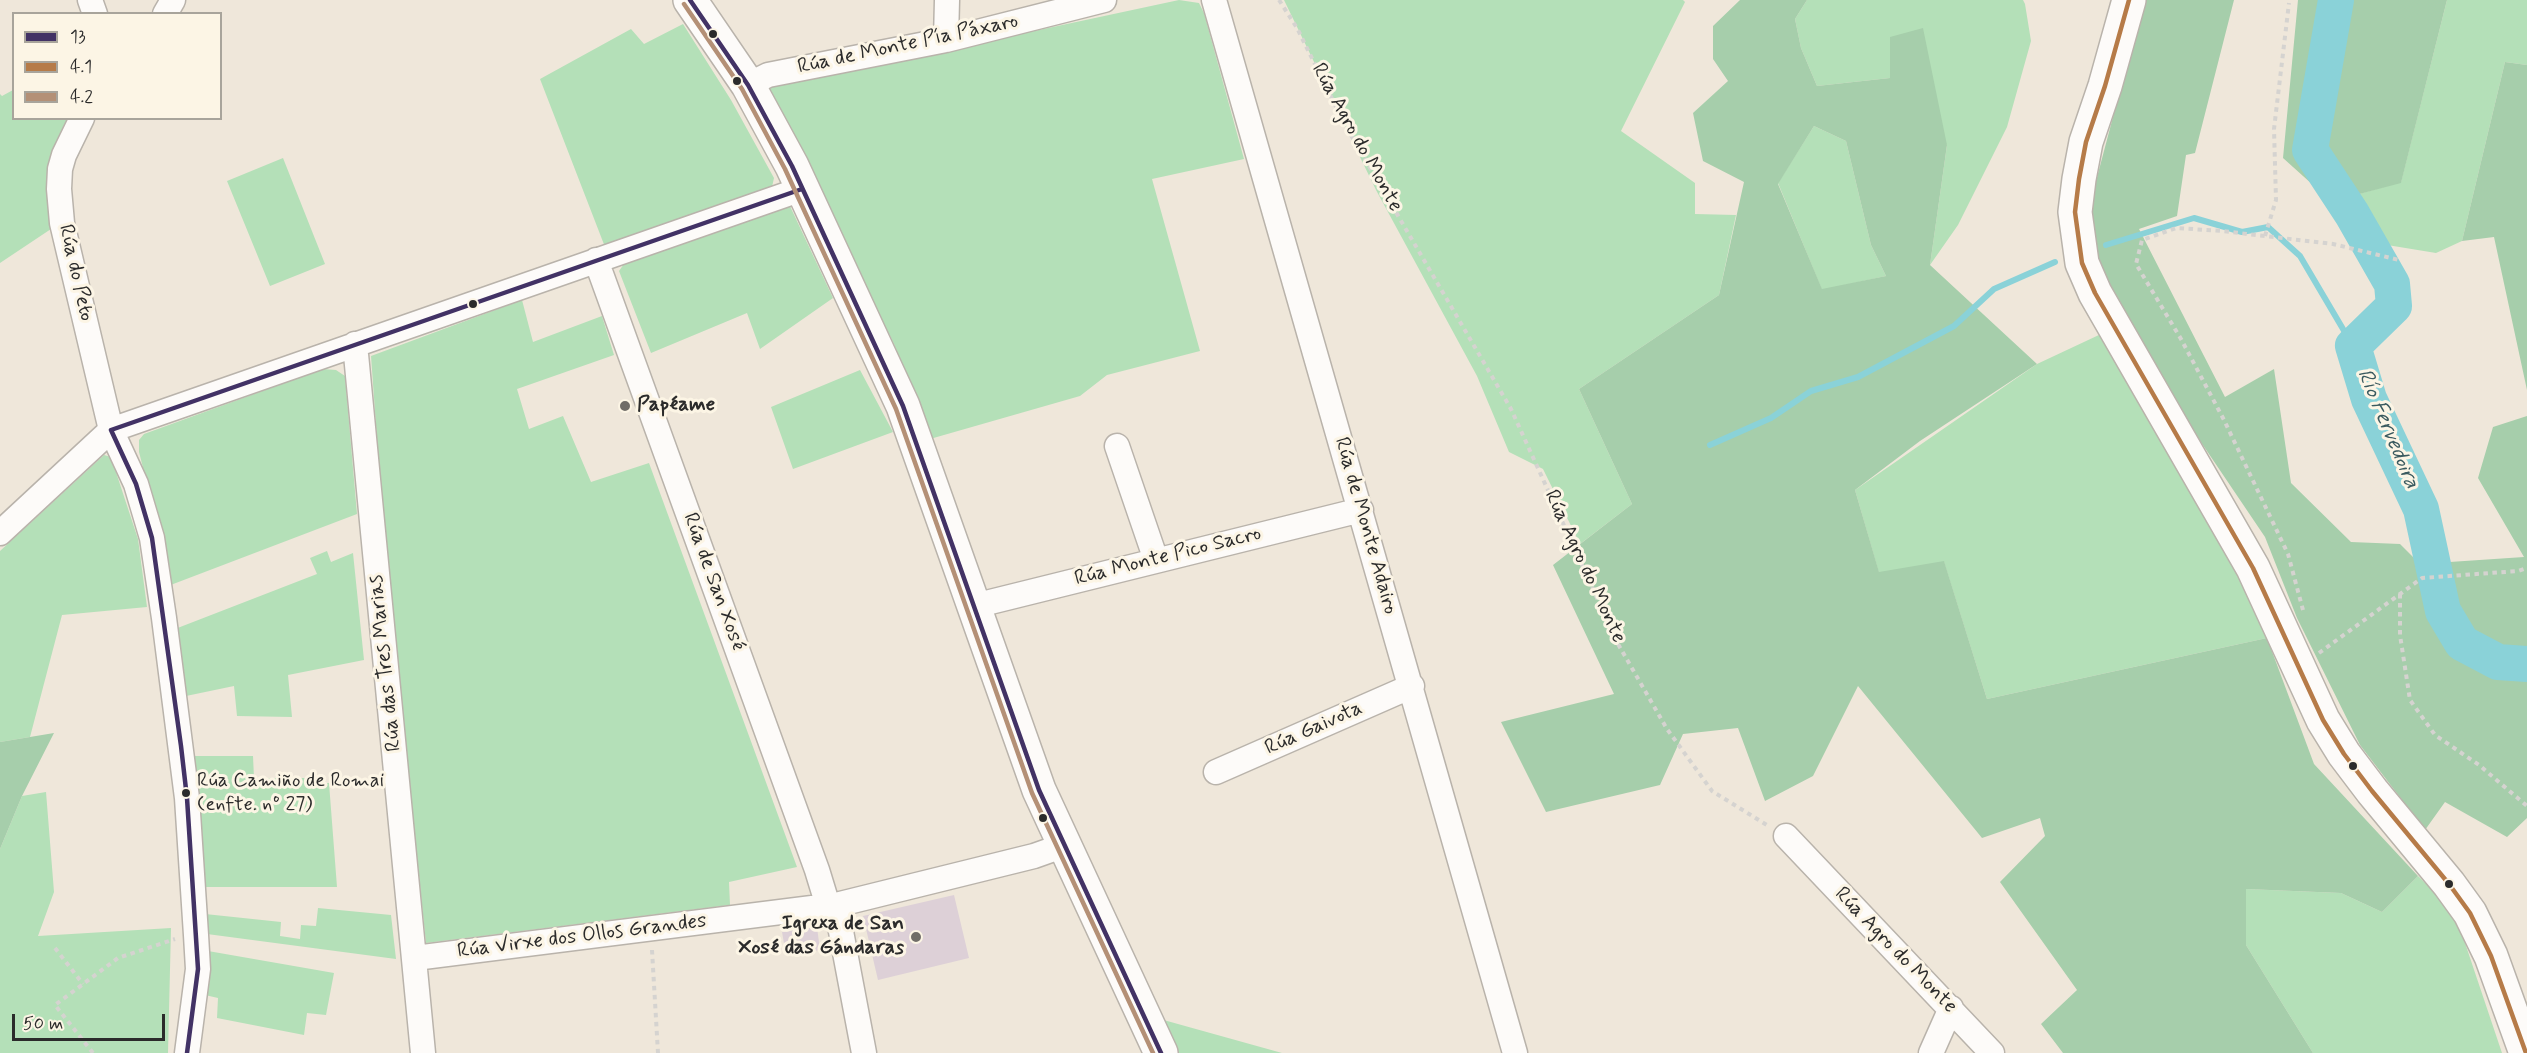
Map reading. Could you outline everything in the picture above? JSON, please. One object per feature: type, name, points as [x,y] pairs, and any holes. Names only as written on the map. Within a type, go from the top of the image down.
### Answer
[{"type":"main road","points":[[690,0],[748,85],[802,189],[903,406],[1040,790],[1161,1053]]},
{"type":"main road","points":[[2129,0],[2105,86],[2086,142],[2079,179],[2075,212],[2082,263],[2112,324],[2253,568],[2324,720],[2344,754],[2470,913],[2491,956],[2526,1053]]},
{"type":"street","points":[[946,40],[947,0]]},
{"type":"street","name":"Rúa de Monte Pía Páxaro","points":[[748,85],[768,75],[946,40],[1104,0]]},
{"type":"street","name":"Rúa de Monte Adairo","points":[[1214,0],[1412,686],[1515,1053]]},
{"type":"street","name":"Rúa do Peto","points":[[81,120],[64,155],[60,170],[62,223],[111,430],[136,484],[152,538],[184,768],[198,969],[187,1053]]},
{"type":"street","points":[[0,533],[111,430],[802,189]]},
{"type":"street","name":"Rúa de San Xosé","points":[[596,260],[817,870],[832,905],[864,1053]]},
{"type":"street","name":"Rúa das Tres Marias","points":[[355,344],[423,1053]]},
{"type":"street","points":[[1117,446],[1155,560]]},
{"type":"street","name":"Rúa Monte Pico Sacro","points":[[974,606],[1361,510]]},
{"type":"street","name":"Rúa Gaivota","points":[[1216,772],[1412,686]]},
{"type":"street","name":"Rúa Agro do Monte","points":[[1786,836],[1992,1053]]},
{"type":"street","name":"Rúa Virxe dos Ollos Grandes","points":[[415,958],[832,905],[1034,855],[1065,845]]},
{"type":"street","points":[[1931,1053],[1951,1008]]},
{"type":"path","name":"Rúa Agro do Monte","points":[[1279,0],[1297,28],[1345,125],[1511,410],[1618,644],[1667,729],[1712,791],[1786,836]]},
{"type":"path","points":[[2265,236],[2276,200],[2274,129],[2289,3]]},
{"type":"path","points":[[2292,653],[2302,631],[2305,616],[2288,554],[2224,420],[2181,339],[2136,264],[2142,240],[2176,228],[2332,244],[2398,260]]},
{"type":"path","points":[[2292,653],[2400,594],[2421,578],[2518,571],[2527,568]]},
{"type":"path","points":[[2400,594],[2400,635],[2410,700],[2435,735],[2479,765],[2527,806]]},
{"type":"path","points":[[650,928],[658,1053]]},
{"type":"path","points":[[93,1053],[55,1005],[118,958],[176,939]]},
{"type":"path","points":[[55,948],[83,984]]},
{"type":"green space","points":[[1179,0],[1199,3],[1204,13],[1244,159],[1152,179],[1200,351],[1107,375],[1080,396],[930,439],[894,344],[768,88]]},
{"type":"green space","points":[[1284,0],[1683,0],[1685,2],[1621,131],[1695,183],[1695,214],[1736,215],[1719,295],[1579,389],[1632,504],[1580,544],[1543,469],[1509,452],[1477,376],[1376,190]]},
{"type":"green space","points":[[1740,0],[1807,0],[1795,19],[1801,48],[1817,86],[1890,78],[1890,37],[1923,28],[1947,145],[1930,265],[2037,364],[1920,441],[1855,490],[1879,572],[1944,561],[1987,699],[2267,638],[2314,764],[2418,876],[2382,912],[2341,893],[2246,889],[2246,945],[2313,1053],[2063,1053],[2041,1024],[2077,990],[2000,882],[2045,836],[2040,818],[1982,838],[1858,686],[1813,776],[1765,801],[1738,728],[1683,734],[1660,785],[1546,812],[1501,722],[1614,694],[1553,565],[1632,504],[1579,389],[1719,295],[1744,182],[1703,161],[1693,113],[1728,81],[1713,59],[1713,26]],"holes":[[[1814,126],[1846,141],[1871,245],[1886,276],[1822,289],[1778,184]]]},
{"type":"green space","points":[[1807,0],[2023,0],[2025,4],[2031,41],[2007,127],[1958,225],[1930,265],[1947,145],[1890,78],[1817,86],[1801,48],[1795,19]]},
{"type":"green space","points":[[2144,0],[2234,0],[2195,153],[2186,155],[2177,216],[2139,229],[2225,397],[2274,369],[2291,483],[2351,542],[2400,544],[2420,564],[2524,557],[2478,478],[2493,427],[2527,416],[2527,818],[2507,837],[2445,802],[2425,830],[2360,745],[2297,618],[2265,537],[2186,420],[2097,262],[2091,200]]},
{"type":"green space","points":[[2298,0],[2447,0],[2401,183],[2348,197],[2313,185],[2283,158]]},
{"type":"green space","points":[[2447,0],[2527,0],[2527,65],[2505,62],[2462,241],[2436,253],[2375,243],[2348,197],[2401,182]]},
{"type":"green space","points":[[683,24],[731,100],[774,178],[772,187],[605,247],[540,79],[631,29],[644,44]]},
{"type":"green space","points":[[2505,62],[2527,65],[2527,390],[2494,237],[2462,241]]},
{"type":"green space","points":[[12,91],[12,120],[67,120],[52,151],[54,227],[0,263],[0,94],[2,96]]},
{"type":"green space","points":[[1814,126],[1846,141],[1871,245],[1886,276],[1822,290],[1778,183]]},
{"type":"green space","points":[[283,158],[325,264],[270,286],[227,181]]},
{"type":"green space","points":[[789,204],[833,298],[760,349],[747,313],[651,353],[619,271],[626,261]]},
{"type":"green space","points":[[522,300],[533,342],[602,316],[614,355],[517,389],[529,429],[563,416],[591,482],[649,463],[797,867],[729,882],[730,905],[426,943],[385,550],[371,356]]},
{"type":"green space","points":[[2101,334],[2228,550],[2267,638],[1987,699],[1944,562],[1879,573],[1855,490],[2037,364]]},
{"type":"green space","points":[[323,369],[336,370],[345,376],[357,514],[168,586],[161,538],[139,452],[139,440],[144,434]]},
{"type":"green space","points":[[860,370],[893,432],[793,469],[771,407]]},
{"type":"green space","points":[[104,455],[111,457],[138,539],[147,607],[62,615],[30,737],[0,742],[0,551]]},
{"type":"green space","points":[[327,551],[331,562],[353,553],[364,660],[288,675],[292,717],[237,716],[234,686],[186,696],[175,629],[317,574],[310,558]]},
{"type":"green space","points":[[54,733],[22,796],[0,849],[0,742]]},
{"type":"green space","points":[[194,756],[253,756],[254,778],[316,778],[317,783],[329,783],[337,887],[203,887]]},
{"type":"green space","points":[[46,792],[54,892],[38,936],[171,928],[168,1053],[0,1053],[0,849],[22,796]]},
{"type":"green space","points":[[2418,876],[2450,907],[2464,940],[2502,1053],[2313,1053],[2246,945],[2246,889],[2341,893],[2382,912]]},
{"type":"green space","points":[[318,908],[391,915],[396,959],[207,934],[205,914],[281,922],[280,936],[300,939],[301,925],[316,926]]},
{"type":"green space","points":[[208,951],[334,973],[326,1015],[307,1013],[304,1035],[217,1018],[218,998],[205,995]]},
{"type":"green space","points":[[1160,1019],[1282,1053],[1175,1053]]},
{"type":"building","name":"Igrexa de San Xosé das Gándaras","points":[[954,895],[969,958],[878,980],[863,916]]},
{"type":"building","points":[[817,927],[820,950],[786,955],[782,932]]},
{"type":"waterway","name":"Río Fervedoira","points":[[2336,0],[2310,150],[2352,214],[2392,284],[2394,306],[2353,346],[2369,399],[2421,509],[2443,611],[2462,643],[2498,662],[2527,664]]},
{"type":"waterway","points":[[2106,245],[2194,218],[2242,232],[2268,227],[2300,256],[2353,346]]},
{"type":"waterway","points":[[1710,445],[1771,418],[1811,391],[1858,377],[1954,326],[1994,289],[2055,262]]},
{"type":"transit line","name":"13","points":[[690,0],[748,85],[792,166],[903,406],[1039,790],[1161,1053]]},
{"type":"transit line","name":"4.1","points":[[2129,0],[2105,86],[2086,142],[2079,179],[2075,212],[2082,263],[2095,293],[2253,568],[2323,720],[2344,754],[2372,791],[2470,913],[2491,956],[2526,1053]]},
{"type":"transit line","name":"4.2","points":[[684,4],[742,89],[785,169],[896,409],[1032,793],[1153,1053]]},
{"type":"transit line","name":"13","points":[[187,1053],[198,969],[187,798],[181,746],[152,538],[136,484],[111,430],[802,189]]},
{"type":"place","name":"Papéame","points":[[625,406]]},
{"type":"place","name":"Rúa Camiño de Romai (enfte. nº 27)","points":[[186,793]]},
{"type":"place","name":"Igrexa de San Xosé das Gándaras","points":[[916,937]]}]
